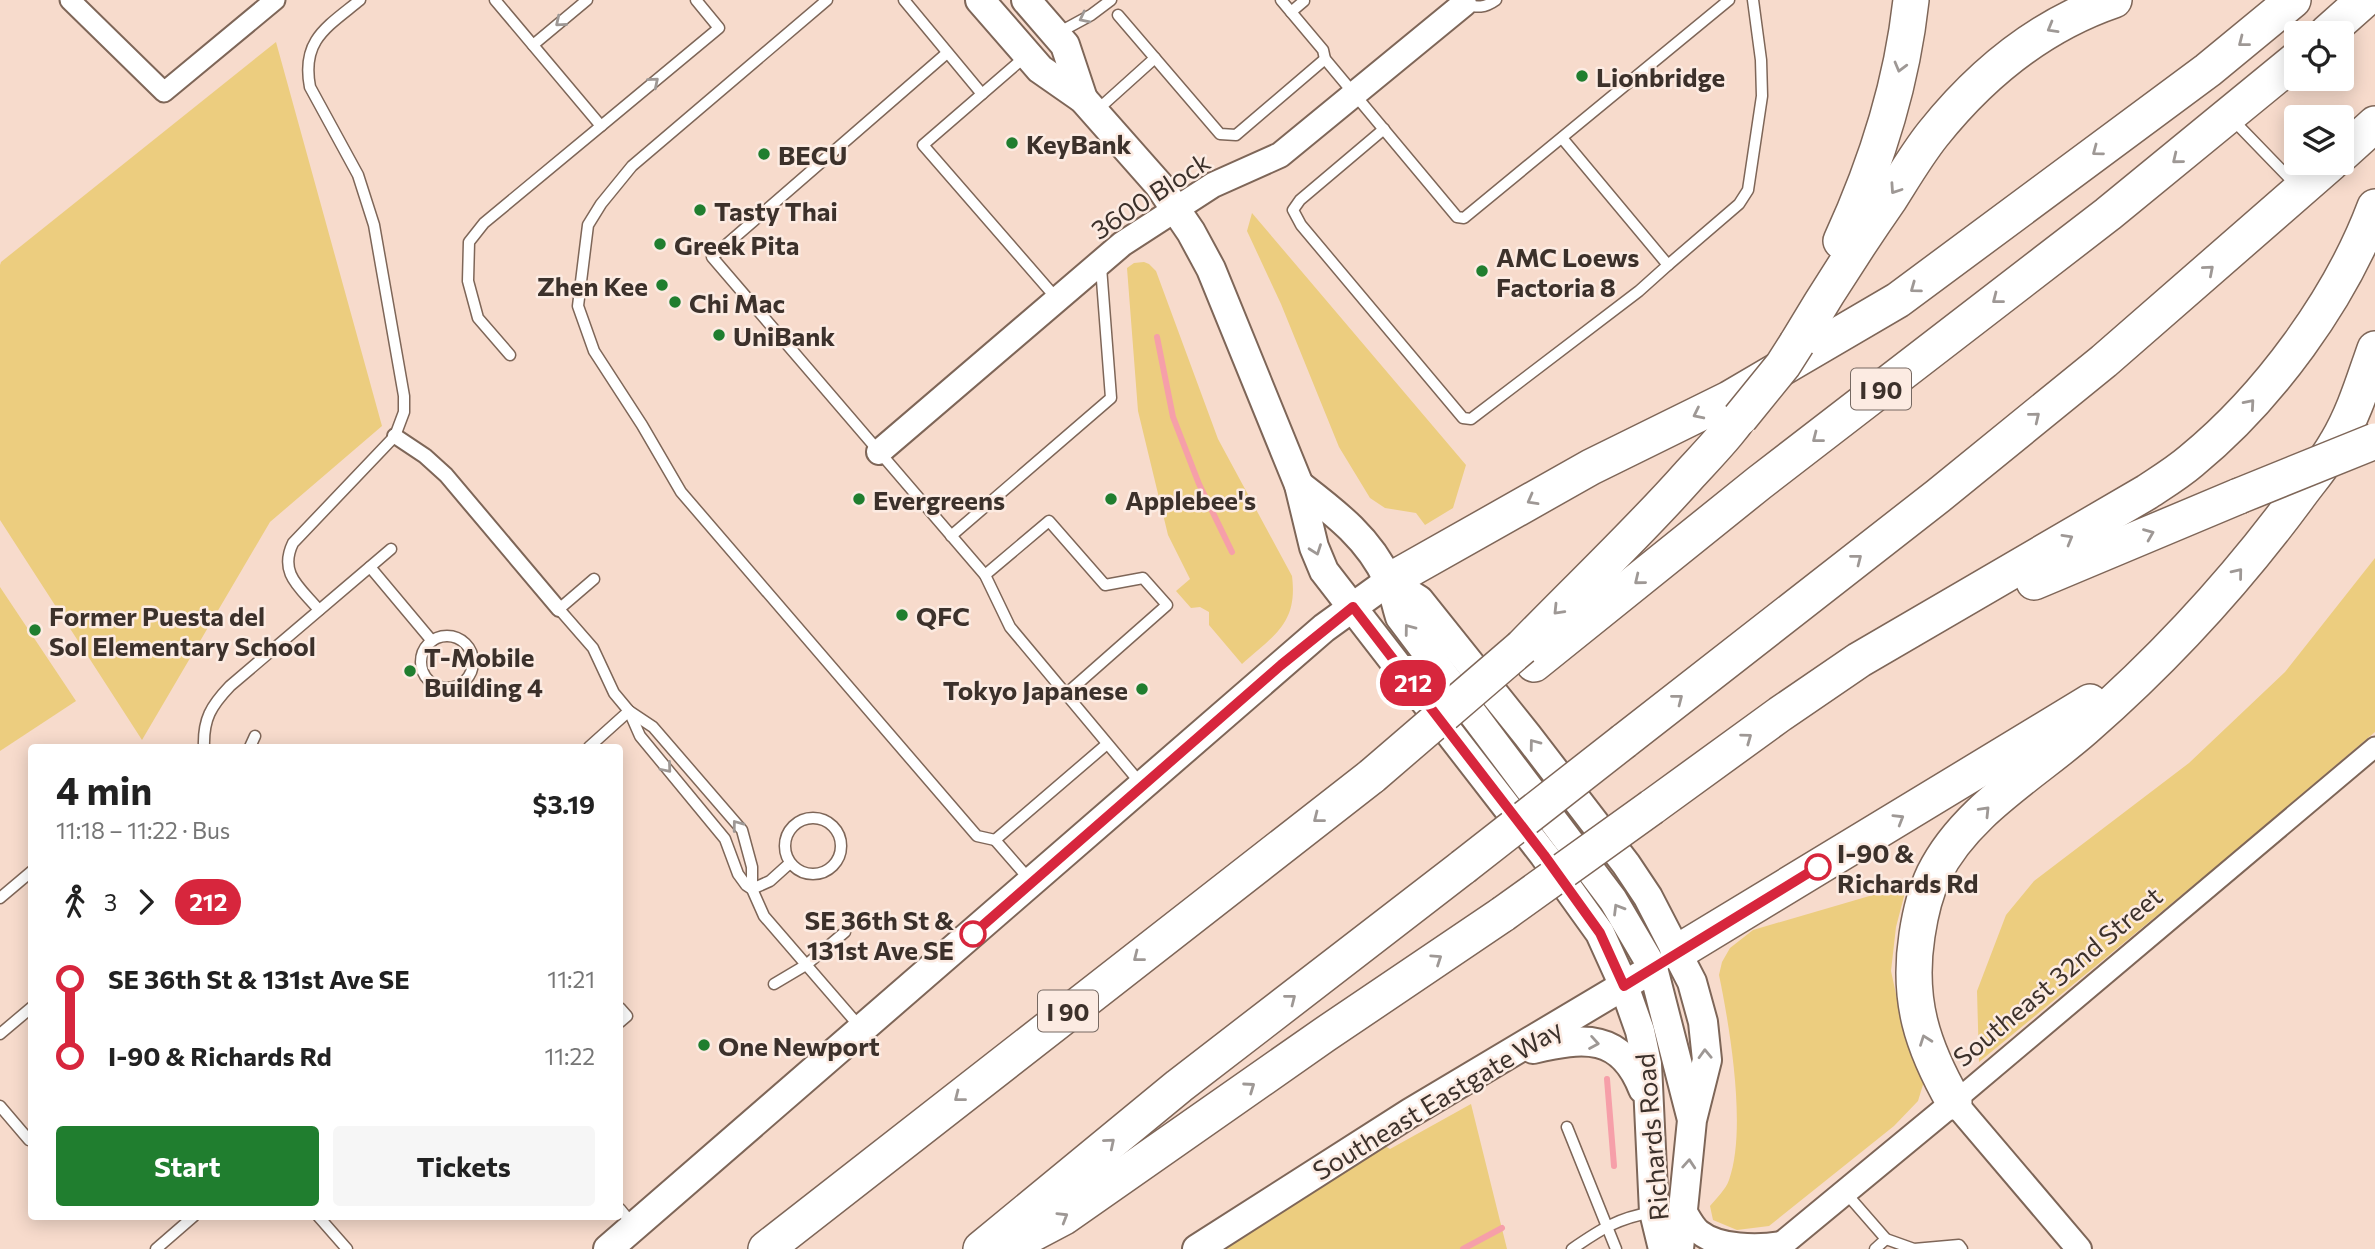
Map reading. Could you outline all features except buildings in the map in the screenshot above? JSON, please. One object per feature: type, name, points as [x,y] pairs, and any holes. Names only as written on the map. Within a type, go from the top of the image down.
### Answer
[{"type":"highway","points":[[1528,655],[1740,418],[1783,365],[1792,339],[1841,240],[1873,162],[1905,48],[1911,0]]},
{"type":"highway","points":[[1792,339],[1933,135],[1969,93],[2028,42],[2064,22],[2114,0]]},
{"type":"highway","points":[[1389,581],[1591,467],[1752,387],[1898,300],[2208,71],[2293,0]]},
{"type":"highway","points":[[2340,21],[2364,0]]},
{"type":"highway","name":"I 90","points":[[766,1249],[1528,655],[1759,483],[2108,214],[2284,70]]},
{"type":"highway","points":[[2354,143],[2375,124]]},
{"type":"highway","points":[[981,1249],[1180,1086],[1938,496],[2104,361],[2318,175]]},
{"type":"highway","points":[[1003,1249],[1064,1217],[1503,914],[1859,660],[2147,492],[2191,462],[2233,422],[2289,357],[2331,298],[2352,260],[2375,207]]},
{"type":"highway","points":[[1954,1102],[1936,1070],[1920,1027],[1913,993],[1914,951],[1920,914],[1933,875],[1953,844],[1995,800],[2055,754],[2135,684],[2239,572],[2338,442],[2357,401],[2375,349]]},
{"type":"highway","points":[[1780,714],[2068,566],[2375,441]]},
{"type":"highway","points":[[1665,960],[2104,693],[2193,623]]},
{"type":"main road","points":[[980,0],[1040,69],[1089,105]]},
{"type":"main road","points":[[1026,0],[1065,45],[1089,105]]},
{"type":"main road","name":"Richards Road","points":[[1089,105],[1159,185],[1176,208],[1211,269],[1299,485],[1314,547],[1324,570],[1544,855],[1600,933],[1624,986],[1640,1031],[1647,1064],[1648,1106],[1679,1249]]},
{"type":"main road","points":[[608,1249],[627,1218],[863,1030],[1324,628],[1389,581],[1368,546],[1345,520],[1299,485]]},
{"type":"main road","name":"Richards Road","points":[[1389,581],[1419,600],[1626,864],[1648,897],[1665,960],[1692,982],[1703,1022],[1707,1060],[1669,1210],[1663,1249]]},
{"type":"main road","name":"Southeast Eastgate Way","points":[[1197,1249],[1390,1125],[1665,960]]},
{"type":"main road","points":[[1503,1057],[1578,1040],[1609,1046],[1629,1060],[1643,1086],[1648,1106]]},
{"type":"street","points":[[70,0],[164,92],[254,6],[275,0]]},
{"type":"street","name":"3600 Block","points":[[879,452],[1122,244],[1213,185],[1280,155],[1464,2]]},
{"type":"street","points":[[395,436],[425,456],[446,475],[559,608]]},
{"type":"street","name":"Southeast 32nd Street","points":[[1779,1247],[2375,747]]},
{"type":"street","points":[[1954,1102],[2079,1249]]},
{"type":"street","points":[[1669,1210],[1706,1236],[1749,1249],[1779,1247]]},
{"type":"lane","points":[[319,610],[292,578],[287,566],[287,555],[293,543],[395,436],[404,412],[404,396],[374,225],[359,175],[310,87],[307,73],[313,43],[323,31],[360,0]]},
{"type":"lane","points":[[495,0],[601,126]]},
{"type":"lane","points":[[533,45],[587,0]]},
{"type":"lane","points":[[510,355],[478,318],[468,281],[469,242],[484,223],[719,28],[696,0]]},
{"type":"lane","points":[[827,0],[632,166],[601,204],[588,225],[578,306],[594,351],[681,492],[977,836],[995,840],[1032,883]]},
{"type":"lane","points":[[904,0],[982,94]]},
{"type":"lane","points":[[1056,34],[1091,15],[1111,0]]},
{"type":"lane","points":[[1281,0],[1323,50],[1325,59],[1384,130],[1457,216],[1464,218],[1729,0]]},
{"type":"lane","points":[[1464,2],[1475,7],[1485,7],[1496,0]]},
{"type":"lane","points":[[1384,130],[1300,200],[1293,210],[1301,225],[1463,418],[1472,419],[1639,292],[1739,204],[1748,190],[1762,96],[1753,0]]},
{"type":"lane","points":[[1291,12],[1304,1]]},
{"type":"lane","points":[[1118,15],[1220,134],[1236,135],[1325,59]]},
{"type":"lane","points":[[947,53],[712,257],[985,575],[1010,627],[1142,785]]},
{"type":"lane","points":[[1027,55],[923,145],[1058,299]]},
{"type":"lane","points":[[1089,105],[1155,58]]},
{"type":"lane","points":[[2229,116],[2301,190]]},
{"type":"lane","points":[[1562,138],[1668,265]]},
{"type":"lane","points":[[951,536],[1111,398],[1100,262]]},
{"type":"lane","points":[[985,575],[1049,521],[1105,585],[1143,578],[1167,605],[1066,694]]},
{"type":"lane","points":[[204,744],[205,725],[213,703],[391,549]]},
{"type":"lane","points":[[370,567],[432,641]]},
{"type":"lane","points":[[594,579],[559,608],[593,648],[614,693],[629,711],[640,736],[725,839],[738,874],[752,890]]},
{"type":"lane","points":[[452,636],[468,647],[473,666],[462,684],[443,688],[426,677],[421,658],[432,641],[452,636]]},
{"type":"lane","points":[[592,744],[629,711]]},
{"type":"lane","points":[[629,711],[653,727],[742,830],[752,867],[752,890],[764,916],[863,1030]]},
{"type":"lane","points":[[251,744],[255,736]]},
{"type":"lane","points":[[995,840],[1107,744]]},
{"type":"lane","points":[[806,818],[824,819],[838,832],[841,850],[832,867],[815,874],[806,873],[790,863],[784,845],[786,836],[797,821],[806,818]]},
{"type":"lane","points":[[752,890],[770,881],[790,863]]},
{"type":"lane","points":[[0,898],[28,874]]},
{"type":"lane","points":[[774,984],[806,965],[845,932]]},
{"type":"lane","points":[[0,1034],[28,1010]]},
{"type":"lane","points":[[0,1106],[28,1139]]},
{"type":"lane","points":[[1567,1127],[1616,1249]]},
{"type":"lane","points":[[1845,1192],[1886,1240],[1914,1249],[1959,1245],[1962,1249]]},
{"type":"lane","points":[[1572,1249],[1608,1225],[1634,1215],[1669,1210]]},
{"type":"lane","points":[[156,1249],[189,1220]]},
{"type":"lane","points":[[321,1220],[346,1249]]},
{"type":"lane","points":[[1875,1249],[1886,1240]]},
{"type":"shaded area","points":[[276,42],[382,426],[270,522],[142,740],[0,520],[0,265]]},
{"type":"shaded area","points":[[1252,213],[1466,465],[1453,508],[1425,525],[1416,513],[1385,508],[1370,498],[1339,447],[1281,304],[1247,231]]},
{"type":"shaded area","points":[[1144,262],[1156,271],[1218,439],[1292,576],[1293,592],[1287,617],[1273,636],[1242,664],[1209,625],[1209,612],[1200,607],[1191,608],[1176,591],[1190,579],[1168,535],[1138,411],[1127,268],[1134,263]]},
{"type":"shaded area","points":[[2375,558],[2375,732],[1979,1062],[1977,991],[2006,915],[2034,881],[2189,763],[2285,672]]},
{"type":"shaded area","points":[[0,587],[76,701],[0,751]]},
{"type":"shaded area","points":[[1907,885],[1896,927],[1891,971],[1902,1022],[1925,1078],[1918,1101],[1894,1126],[1769,1226],[1737,1230],[1713,1220],[1710,1206],[1729,1180],[1737,1134],[1732,1050],[1719,975],[1722,962],[1730,948],[1753,930]]},
{"type":"shaded area","points":[[1471,1104],[1507,1249],[1224,1249],[1385,1146],[1390,1149]]},
{"type":"waterway","points":[[1157,337],[1173,417],[1199,484],[1232,552]]},
{"type":"waterway","points":[[1607,1079],[1614,1166]]},
{"type":"waterway","points":[[1463,1249],[1502,1228]]},
{"type":"bus line","name":"212","points":[[973,934],[1281,665],[1353,607],[1544,855],[1600,933],[1624,986],[1818,867]]},
{"type":"place","name":"Lionbridge","points":[[1582,76]]},
{"type":"place","name":"KeyBank","points":[[1012,143]]},
{"type":"place","name":"BECU","points":[[764,154]]},
{"type":"place","name":"Tasty Thai","points":[[700,210]]},
{"type":"place","name":"Greek Pita","points":[[660,244]]},
{"type":"place","name":"AMC Loews Factoria 8","points":[[1482,271]]},
{"type":"place","name":"Zhen Kee","points":[[662,285]]},
{"type":"place","name":"Chi Mac","points":[[675,302]]},
{"type":"place","name":"UniBank","points":[[719,335]]},
{"type":"place","name":"Evergreens","points":[[859,499]]},
{"type":"place","name":"Applebee's","points":[[1111,499]]},
{"type":"place","name":"QFC","points":[[902,615]]},
{"type":"place","name":"Former Puesta del Sol Elementary School","points":[[35,630]]},
{"type":"place","name":"T-Mobile Building 4","points":[[410,671]]},
{"type":"place","name":"Tokyo Japanese","points":[[1142,689]]},
{"type":"place","name":"I-90 & Richards Rd","points":[[1818,867]]},
{"type":"place","name":"SE 36th St & 131st Ave SE","points":[[973,934]]},
{"type":"place","name":"One Newport","points":[[704,1045]]}]
